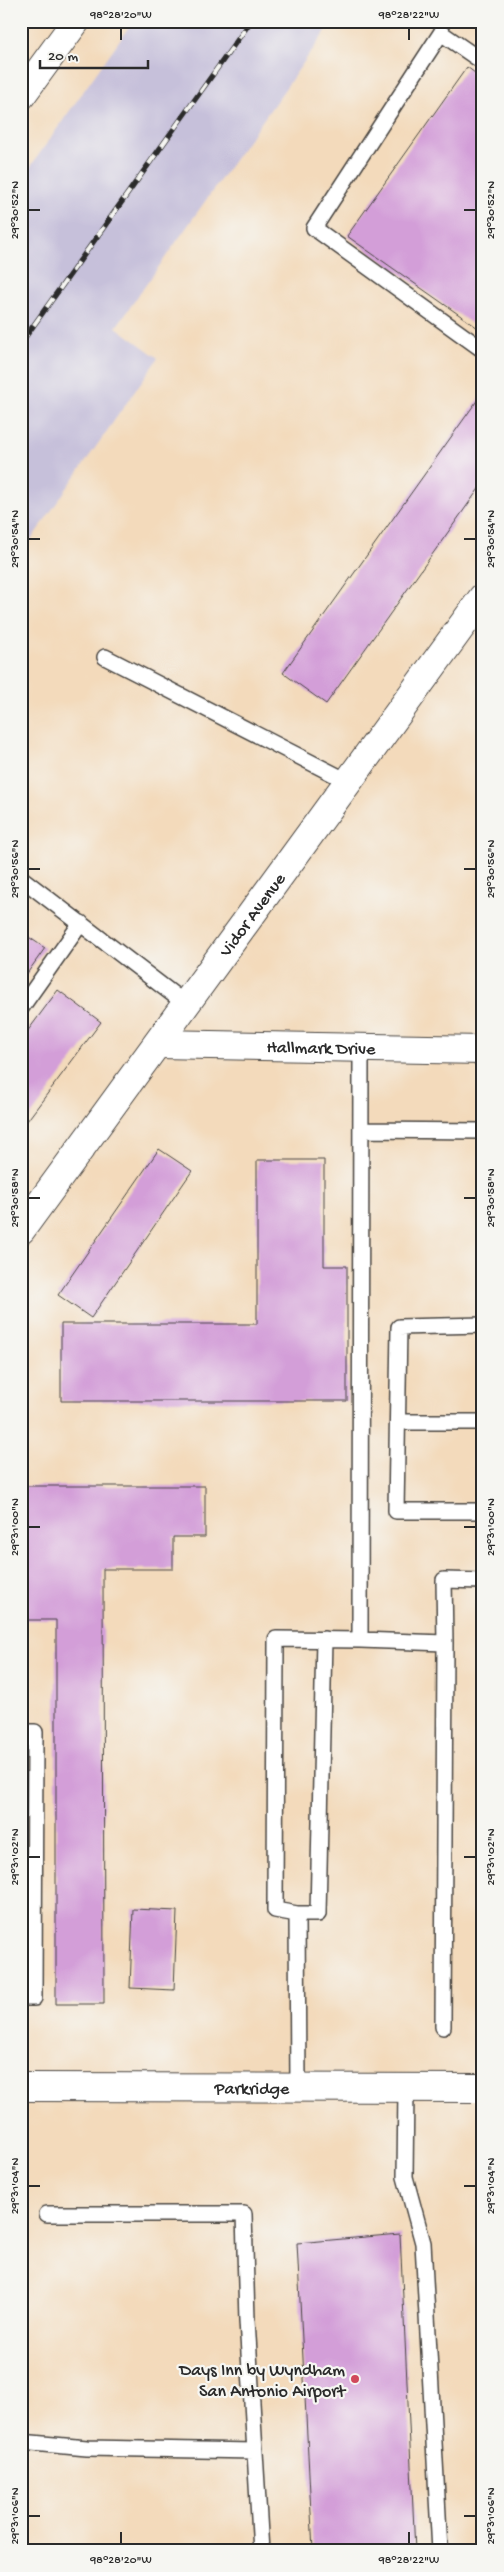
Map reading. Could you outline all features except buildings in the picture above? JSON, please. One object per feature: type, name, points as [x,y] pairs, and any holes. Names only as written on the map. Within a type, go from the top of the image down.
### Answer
[{"type":"street","points":[[21,96],[76,21]]},
{"type":"street","name":"Vidor Avenue","points":[[21,1230],[159,1044],[483,597]]},
{"type":"street","name":"Hallmark Drive","points":[[159,1044],[483,1050]]},
{"type":"street","name":"Parkridge","points":[[21,2087],[483,2088]]},
{"type":"lane","points":[[483,62],[441,33],[314,228],[483,350]]},
{"type":"lane","points":[[105,657],[349,782]]},
{"type":"lane","points":[[21,878],[187,1005]]},
{"type":"lane","points":[[21,1008],[81,923]]},
{"type":"lane","points":[[360,1640],[361,1048]]},
{"type":"lane","points":[[361,1130],[483,1130]]},
{"type":"lane","points":[[483,1325],[399,1327],[396,1511],[483,1511]]},
{"type":"lane","points":[[398,1422],[483,1422]]},
{"type":"lane","points":[[443,2027],[444,1580],[483,1581]]},
{"type":"lane","points":[[324,1638],[318,1914],[297,1914],[275,1910],[276,1638],[324,1638],[445,1643]]},
{"type":"lane","points":[[21,1732],[35,1732],[34,1998],[21,1998]]},
{"type":"lane","points":[[297,1914],[298,2088]]},
{"type":"lane","points":[[406,2088],[406,2177],[423,2243],[440,2551]]},
{"type":"lane","points":[[47,2214],[244,2214],[261,2551]]},
{"type":"lane","points":[[21,2442],[86,2448],[255,2451]]},
{"type":"shaded area","points":[[133,21],[333,21],[116,327],[158,358],[21,554],[21,180]]},
{"type":"railway","points":[[21,343],[251,21]]},
{"type":"place","name":"Days Inn by Wyndham San Antonio Airport","points":[[355,2379]]}]
